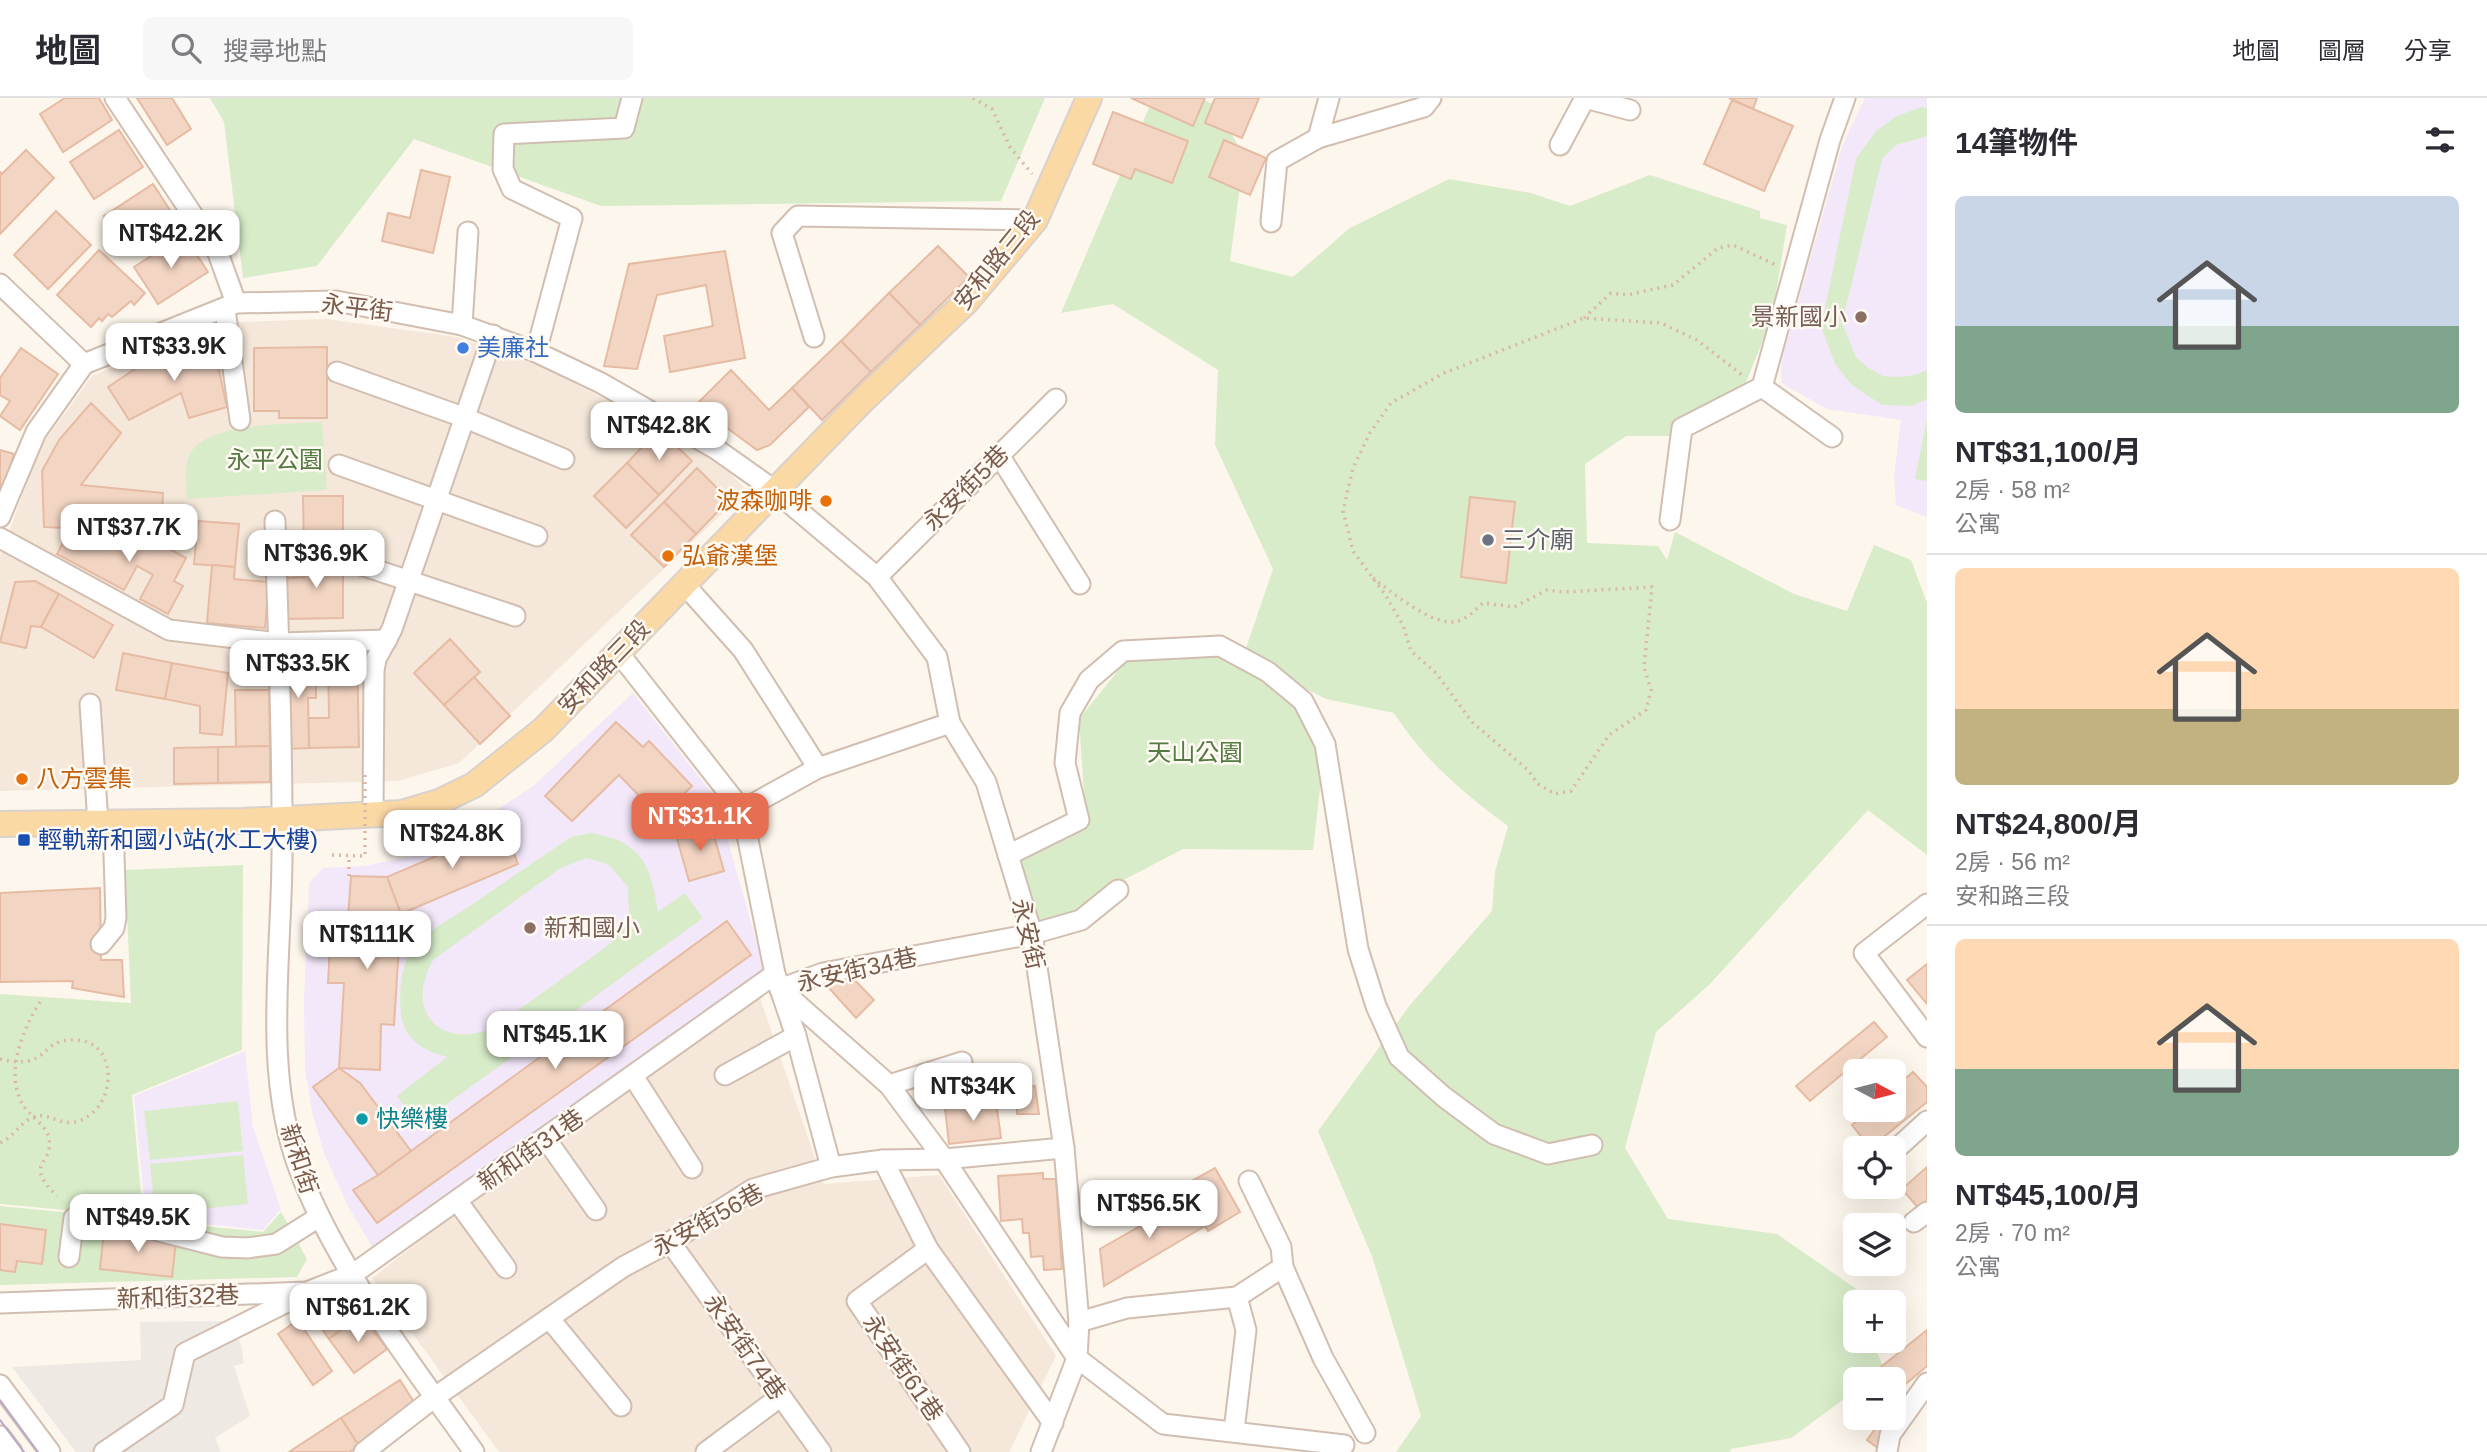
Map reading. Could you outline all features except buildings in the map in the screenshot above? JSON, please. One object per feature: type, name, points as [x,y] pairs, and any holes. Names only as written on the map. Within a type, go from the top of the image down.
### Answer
[{"type":"main road","name":"安和路三段","points":[[0,824],[373,816],[401,813],[439,802],[474,785],[543,730],[863,400],[967,301],[1035,220],[1089,98]]},
{"type":"street","points":[[115,98],[218,253],[230,306],[240,420]]},
{"type":"street","points":[[536,352],[572,218],[512,189],[503,169],[505,134],[624,128],[632,98]]},
{"type":"street","points":[[1318,138],[1329,98]]},
{"type":"street","points":[[1271,222],[1277,161],[1318,138],[1424,107],[1431,98]]},
{"type":"street","points":[[1560,145],[1585,98],[1630,110]]},
{"type":"street","points":[[1670,520],[1682,428],[1762,387],[1830,140],[1845,98]]},
{"type":"street","points":[[814,337],[782,233],[798,216],[1035,220]]},
{"type":"street","points":[[462,325],[468,232]]},
{"type":"street","points":[[0,284],[84,364],[36,432],[0,517]]},
{"type":"street","name":"永平街","points":[[84,364],[230,306],[336,301],[462,325],[494,334],[536,352],[601,383],[716,449],[774,491]]},
{"type":"street","points":[[373,816],[376,659],[387,640],[494,334]]},
{"type":"street","points":[[337,372],[463,417],[564,459]]},
{"type":"street","points":[[1762,387],[1832,437]]},
{"type":"street","name":"永安街5巷","points":[[877,577],[1056,400]]},
{"type":"street","points":[[999,455],[1080,584]]},
{"type":"street","points":[[339,465],[537,536]]},
{"type":"street","name":"永安街","points":[[774,491],[877,577],[937,657],[950,723],[986,782],[1032,934],[1064,1148],[1079,1322],[1077,1358],[1041,1452]]},
{"type":"street","name":"新和街","points":[[275,521],[282,819],[278,1063],[284,1118],[299,1168],[319,1217],[353,1274],[474,1452]]},
{"type":"street","points":[[0,538],[169,630],[278,643],[387,640]]},
{"type":"street","points":[[346,560],[515,616]]},
{"type":"street","points":[[684,584],[743,650],[818,768]]},
{"type":"street","points":[[1008,855],[1079,820],[1065,763],[1070,713],[1090,680],[1123,651],[1220,646],[1268,672],[1303,701],[1325,744],[1358,949],[1376,1006],[1399,1057],[1444,1097],[1494,1134],[1548,1154],[1592,1145]]},
{"type":"street","points":[[618,652],[742,810],[777,982],[796,1036],[831,1167]]},
{"type":"street","points":[[90,704],[116,918],[114,928],[102,944]]},
{"type":"street","points":[[742,810],[818,768],[950,723]]},
{"type":"street","name":"永安街34巷","points":[[777,982],[1032,934],[1081,920],[1118,890]]},
{"type":"street","points":[[1927,905],[1864,953],[1927,1037]]},
{"type":"street","name":"永安街34巷","points":[[777,982],[889,1085],[944,1159],[1077,1358],[1163,1424],[1344,1445]]},
{"type":"street","name":"新和街31巷","points":[[353,1274],[634,1076],[777,982]]},
{"type":"street","points":[[724,1075],[796,1036]]},
{"type":"street","points":[[889,1085],[962,1062]]},
{"type":"street","points":[[634,1076],[692,1168]]},
{"type":"street","points":[[1906,1140],[1927,1121]]},
{"type":"street","points":[[546,1139],[596,1210]]},
{"type":"street","name":"永安街56巷","points":[[364,1452],[435,1397],[623,1267],[753,1189],[831,1167],[883,1160],[944,1159],[1064,1148]]},
{"type":"street","points":[[883,1160],[928,1249],[1053,1423]]},
{"type":"street","points":[[1250,1181],[1281,1247],[1283,1267],[1323,1357],[1365,1433]]},
{"type":"street","points":[[458,1202],[506,1268]]},
{"type":"street","points":[[69,1257],[74,1218],[151,1229],[222,1247],[247,1248],[276,1244],[319,1217]]},
{"type":"street","name":"永安街74巷","points":[[670,1241],[821,1452]]},
{"type":"street","name":"永安街61巷","points":[[928,1249],[857,1301],[960,1452]]},
{"type":"street","points":[[1079,1322],[1127,1308],[1237,1297],[1283,1267]]},
{"type":"street","name":"新和街32巷","points":[[0,1303],[307,1292],[353,1274]]},
{"type":"street","points":[[104,1452],[173,1405],[185,1353],[307,1292]]},
{"type":"street","points":[[1234,1431],[1246,1330],[1237,1297]]},
{"type":"street","points":[[549,1318],[621,1406]]},
{"type":"street","points":[[1886,1452],[1890,1435],[1927,1383]]},
{"type":"street","points":[[0,1385],[50,1452]]},
{"type":"street","points":[[706,1452],[780,1397]]},
{"type":"street","points":[[0,1436],[12,1452]]},
{"type":"path","points":[[973,98],[992,109],[1010,147],[1027,170],[1051,189]]},
{"type":"path","points":[[1373,578],[1394,596],[1434,618],[1451,622],[1465,619],[1483,603],[1514,607],[1547,590],[1564,592],[1652,587],[1644,667],[1651,690],[1646,710],[1609,735],[1571,791],[1555,794],[1538,783],[1528,770],[1472,722],[1436,673],[1411,651],[1403,625],[1353,551],[1343,512],[1353,468],[1370,433],[1391,402],[1444,373],[1584,318],[1611,293],[1627,295],[1673,285],[1718,248],[1733,245],[1772,263],[1795,270]]},
{"type":"path","points":[[1584,318],[1661,323],[1697,340],[1762,387]]},
{"type":"path","points":[[332,855],[365,856],[365,775]]},
{"type":"path","points":[[349,856],[349,876]]},
{"type":"path","points":[[40,1002],[22,1034],[17,1062],[18,1089],[22,1104],[49,1135],[50,1145],[40,1164],[40,1175],[57,1196]]},
{"type":"path","points":[[0,1059],[36,1061],[57,1043],[75,1039],[91,1044],[102,1052],[110,1084],[105,1098],[90,1115],[75,1122],[58,1123],[44,1115],[33,1117],[0,1143]]},
{"type":"shaded area","name":"景新國小","points":[[1865,98],[1927,98],[1927,517],[1896,505],[1894,476],[1901,420],[1827,409],[1781,383],[1782,358],[1843,144]]},
{"type":"shaded area","points":[[326,319],[457,337],[538,365],[708,452],[747,490],[459,763],[398,781],[0,791],[0,556],[40,447],[92,376],[216,323]]},
{"type":"shaded area","name":"新和國小","points":[[633,693],[726,811],[724,827],[765,972],[374,1250],[349,1208],[325,1156],[312,1112],[305,1069],[304,1000],[309,883],[323,868],[364,866],[413,856],[450,841],[533,786]]},
{"type":"shaded area","points":[[759,995],[824,1184],[939,1175],[1056,1356],[1009,1452],[499,1452],[372,1278],[620,1086]]},
{"type":"shaded area","points":[[245,1051],[253,1127],[281,1209],[263,1230],[146,1218],[134,1096]]},
{"type":"shaded area","points":[[230,1321],[241,1345],[244,1363],[234,1366],[250,1416],[215,1438],[221,1452],[76,1452],[12,1367],[141,1360],[140,1322]]},
{"type":"green space","points":[[210,98],[1045,98],[1001,201],[601,206],[414,139],[317,266],[243,278],[224,122]]},
{"type":"green space","points":[[1153,98],[1199,98],[1215,105],[1244,156],[1230,261],[1293,277],[1350,228],[1449,179],[1531,193],[1570,206],[1650,175],[1760,211],[1760,218],[1787,225],[1772,318],[1734,412],[1686,436],[1626,436],[1585,464],[1587,543],[1658,546],[1667,560],[1675,532],[1794,594],[1847,611],[1874,545],[1911,560],[1927,603],[1927,855],[1868,810],[1710,984],[1656,1032],[1625,1148],[1668,1219],[1777,1234],[1855,1288],[1856,1290],[1843,1290],[1843,1353],[1878,1353],[1883,1367],[1843,1367],[1843,1400],[1791,1438],[1731,1449],[1730,1452],[1396,1452],[1421,1416],[1372,1256],[1318,1131],[1410,1005],[1492,911],[1495,872],[1508,826],[1445,775],[1418,746],[1394,713],[1326,699],[1243,657],[1273,569],[1215,445],[1218,370],[1113,304],[1061,313]]},
{"type":"green space","points":[[1922,107],[1927,108],[1927,136],[1896,145],[1882,159],[1842,323],[1856,357],[1883,376],[1915,375],[1927,370],[1927,399],[1912,406],[1882,405],[1852,385],[1835,364],[1821,327],[1856,159],[1876,131],[1897,116]]},
{"type":"green space","points":[[1927,419],[1927,481],[1915,479]]},
{"type":"green space","name":"永平公園","points":[[322,422],[327,490],[187,499],[187,461],[198,445],[212,436],[249,427]]},
{"type":"green space","name":"天山公園","points":[[1221,654],[1297,705],[1317,745],[1321,779],[1313,850],[1183,849],[1116,884],[1090,911],[1035,923],[1017,858],[1086,825],[1079,719],[1125,662]]},
{"type":"green space","points":[[590,833],[622,842],[633,849],[647,868],[658,912],[685,893],[703,918],[418,1125],[397,1096],[447,1057],[416,1043],[403,1023],[401,988],[403,970],[409,954],[433,930],[571,837]],"holes":[[[586,858],[608,864],[628,887],[629,916],[610,944],[495,1027],[475,1033],[458,1034],[444,1030],[432,1022],[425,1010],[423,996],[425,979],[433,960],[561,868]]]},
{"type":"green space","points":[[243,865],[242,1050],[132,1095],[143,1217],[0,1204],[0,994],[131,1003],[125,870]]},
{"type":"green space","points":[[238,1101],[243,1151],[150,1160],[144,1111]]},
{"type":"green space","points":[[243,1155],[248,1204],[155,1214],[150,1164]]},
{"type":"green space","points":[[0,1206],[263,1232],[281,1212],[307,1259],[297,1277],[0,1285]]},
{"type":"tram line","points":[[0,1400],[38,1452]]},
{"type":"tram line","points":[[0,1420],[24,1452]]},
{"type":"place","name":"景新國小","points":[[1861,317]]},
{"type":"place","name":"美廉社","points":[[463,348]]},
{"type":"place","name":"波森咖啡","points":[[826,501]]},
{"type":"place","name":"三介廟","points":[[1488,540]]},
{"type":"place","name":"弘爺漢堡","points":[[668,556]]},
{"type":"place","name":"八方雲集","points":[[22,779]]},
{"type":"place","name":"輕軌新和國小站(水工大樓)","points":[[24,840]]},
{"type":"place","name":"新和國小","points":[[530,928]]},
{"type":"place","name":"快樂樓","points":[[362,1119]]}]
